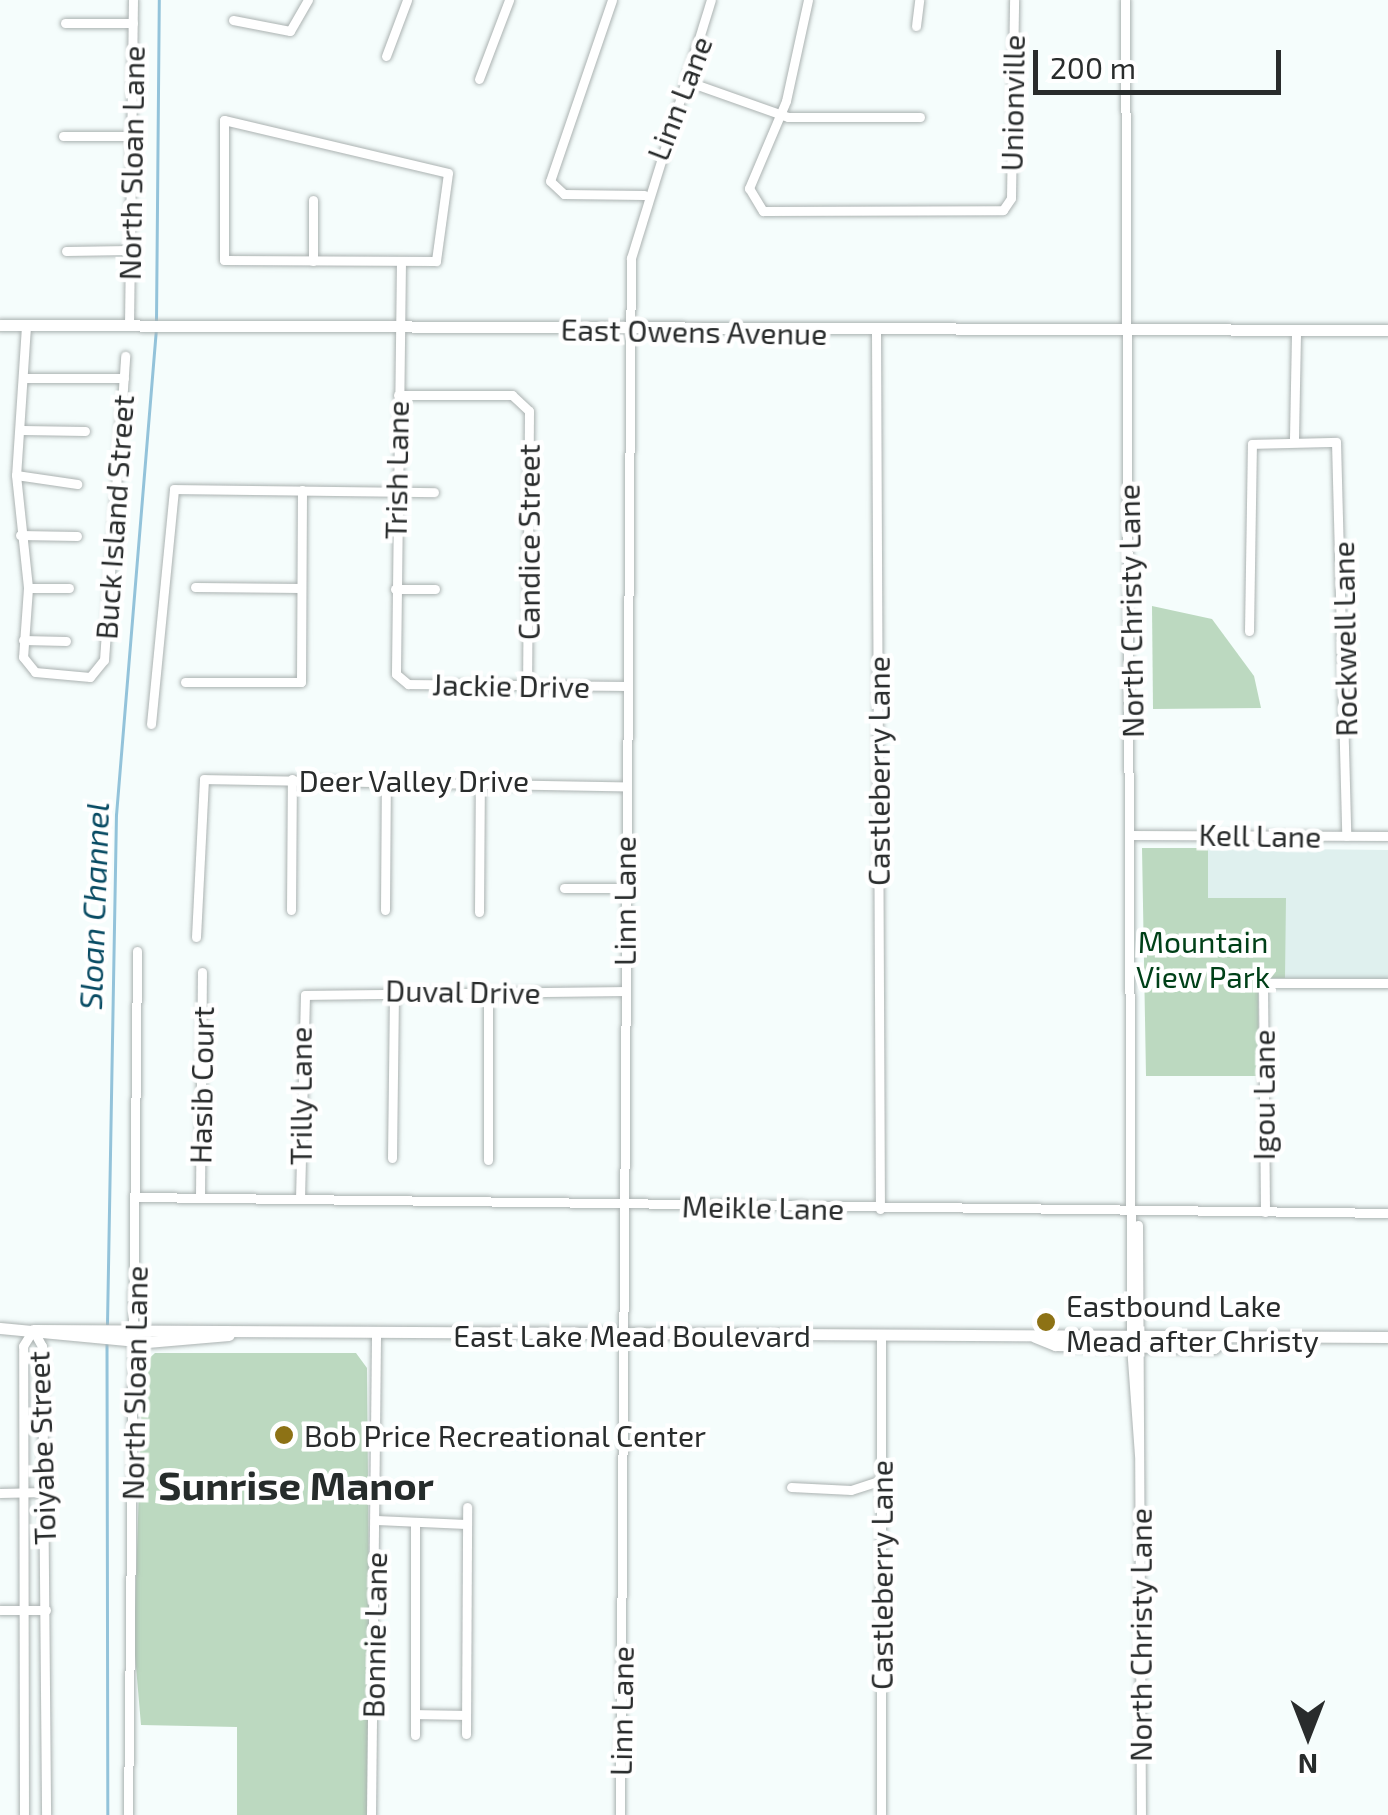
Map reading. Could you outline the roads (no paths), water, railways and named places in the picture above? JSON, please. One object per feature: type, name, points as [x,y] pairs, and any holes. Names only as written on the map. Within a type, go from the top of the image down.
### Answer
[{"type":"main road","name":"East Owens Avenue","points":[[0,326],[1127,335],[1388,330]]},
{"type":"main road","name":"East Lake Mead Boulevard","points":[[0,1328],[90,1332],[135,1327],[228,1335]]},
{"type":"main road","name":"East Lake Mead Boulevard","points":[[90,1332],[135,1342],[228,1335],[1035,1337],[1137,1330],[1226,1338],[1388,1338]]},
{"type":"main road","name":"East Lake Mead Boulevard","points":[[1035,1337],[1214,1348],[1226,1338]]},
{"type":"street","name":"North Sloan Lane","points":[[130,326],[132,0]]},
{"type":"street","points":[[233,20],[290,31],[308,0]]},
{"type":"street","points":[[386,56],[408,0]]},
{"type":"street","points":[[479,79],[509,0]]},
{"type":"street","points":[[612,0],[549,174],[553,188],[644,195]]},
{"type":"street","name":"Linn Lane","points":[[620,1815],[626,1203],[625,686],[631,329],[644,195],[689,82],[711,0]]},
{"type":"street","points":[[780,115],[808,0]]},
{"type":"street","points":[[916,26],[919,0]]},
{"type":"street","name":"Unionville","points":[[780,115],[749,188],[754,204],[1007,205],[1014,0]]},
{"type":"street","name":"North Christy Lane","points":[[1125,0],[1140,1815]]},
{"type":"street","points":[[65,23],[132,23]]},
{"type":"street","points":[[689,82],[780,115],[920,118]]},
{"type":"street","points":[[224,120],[448,174],[436,261],[313,260],[224,260],[224,120]]},
{"type":"street","points":[[63,136],[132,136]]},
{"type":"street","points":[[313,200],[313,260]]},
{"type":"street","points":[[66,250],[130,250]]},
{"type":"street","name":"Trish Lane","points":[[399,678],[395,589],[400,261]]},
{"type":"street","points":[[26,326],[27,378],[16,475],[28,588],[22,640],[66,641]]},
{"type":"street","name":"Castleberry Lane","points":[[876,332],[880,1209]]},
{"type":"street","points":[[1249,631],[1252,444],[1294,438],[1296,332]]},
{"type":"street","name":"Buck Island Street","points":[[22,640],[28,665],[96,675],[125,356]]},
{"type":"street","points":[[27,378],[124,378]]},
{"type":"street","name":"Candice Street","points":[[398,395],[523,401],[527,685]]},
{"type":"street","points":[[22,430],[86,431]]},
{"type":"street","name":"Rockwell Lane","points":[[1294,438],[1336,442],[1346,836]]},
{"type":"street","points":[[16,475],[77,484]]},
{"type":"street","points":[[151,724],[174,490],[434,492]]},
{"type":"street","points":[[185,682],[300,682],[302,490]]},
{"type":"street","points":[[20,535],[78,536]]},
{"type":"street","points":[[194,587],[302,588]]},
{"type":"street","points":[[28,588],[69,588]]},
{"type":"street","points":[[395,589],[435,589]]},
{"type":"street","name":"Jackie Drive","points":[[399,678],[625,686]]},
{"type":"street","name":"Deer Valley Drive","points":[[196,937],[204,779],[625,786]]},
{"type":"street","points":[[291,910],[292,780]]},
{"type":"street","points":[[385,910],[386,780]]},
{"type":"street","points":[[479,912],[480,781]]},
{"type":"street","name":"Kell Lane","points":[[1132,834],[1388,836]]},
{"type":"street","points":[[564,888],[624,888]]},
{"type":"street","name":"North Sloan Lane","points":[[128,1815],[137,952]]},
{"type":"street","name":"Hasib Court","points":[[200,1197],[202,972]]},
{"type":"street","name":"Igou Lane","points":[[1264,1212],[1263,983],[1388,983]]},
{"type":"street","points":[[392,1158],[394,990]]},
{"type":"street","name":"Duval Drive","points":[[305,995],[394,990],[623,991]]},
{"type":"street","points":[[488,992],[488,1160]]},
{"type":"street","name":"Trilly Lane","points":[[300,1198],[305,995]]},
{"type":"street","name":"Meikle Lane","points":[[137,1197],[1388,1214]]},
{"type":"street","name":"Toiyabe Street","points":[[24,1815],[22,1346],[33,1330],[42,1346],[46,1815]]},
{"type":"street","name":"Bonnie Lane","points":[[371,1815],[376,1335]]},
{"type":"street","name":"Castleberry Lane","points":[[881,1336],[881,1815]]},
{"type":"street","points":[[791,1487],[850,1490],[881,1480]]},
{"type":"street","points":[[0,1493],[45,1492]]},
{"type":"street","points":[[466,1734],[467,1507]]},
{"type":"street","points":[[375,1520],[468,1524]]},
{"type":"street","points":[[415,1522],[415,1734]]},
{"type":"street","points":[[0,1610],[46,1610]]},
{"type":"street","points":[[415,1714],[465,1714]]},
{"type":"waterway","name":"Sloan Channel","points":[[156,321],[159,0]]},
{"type":"waterway","name":"Sloan Channel","points":[[107,1324],[116,815],[156,329]]},
{"type":"waterway","name":"Sloan Channel","points":[[107,1342],[108,1815]]},
{"type":"place","name":"Eastbound Lake Mead after Christy","points":[[1046,1322]]},
{"type":"place","name":"Bob Price Recreational Center","points":[[284,1435]]},
{"type":"district","name":"Sunrise Manor","points":[[296,1484]]},
{"type":"park label","name":"Mountain View Park","points":[[1203,958]]}]
